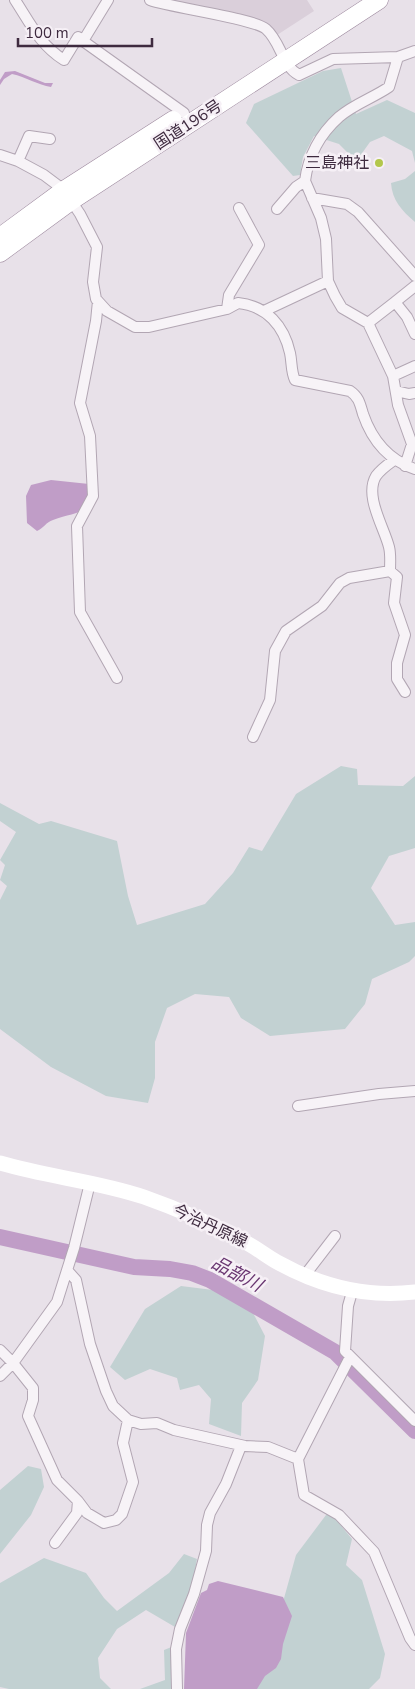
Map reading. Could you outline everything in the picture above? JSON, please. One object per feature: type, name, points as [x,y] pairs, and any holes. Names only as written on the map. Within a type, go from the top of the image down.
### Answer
[{"type":"highway","name":"国道196号","points":[[0,237],[283,56],[357,0]]},
{"type":"highway","name":"国道196号","points":[[0,253],[68,195],[184,113],[379,0]]},
{"type":"main road","name":"今治丹原線","points":[[0,1163],[90,1183],[142,1197],[194,1216],[304,1275],[352,1292],[394,1295],[415,1292]]},
{"type":"street","points":[[15,0],[38,39],[53,53],[64,60],[78,37],[184,113]]},
{"type":"street","points":[[83,40],[108,0]]},
{"type":"street","points":[[150,0],[250,23],[266,30],[291,71],[300,76],[333,59],[398,57],[415,51]]},
{"type":"street","points":[[398,57],[389,86],[339,117],[314,148],[307,164],[305,181],[321,218],[326,239],[328,281],[342,308],[368,323],[393,376],[412,444],[404,466]]},
{"type":"street","points":[[18,161],[29,136],[50,139]]},
{"type":"street","points":[[0,155],[18,161],[44,175],[68,195],[97,247],[93,282],[98,301],[96,321],[80,403],[90,436],[93,496],[77,526],[80,612],[117,678]]},
{"type":"street","points":[[277,209],[296,187],[305,181]]},
{"type":"street","points":[[312,198],[347,204],[358,212],[415,276]]},
{"type":"street","points":[[227,309],[229,295],[259,245],[239,208]]},
{"type":"street","points":[[264,311],[328,281]]},
{"type":"street","points":[[368,323],[415,286]]},
{"type":"street","points":[[98,301],[107,311],[135,327],[149,327],[227,309],[238,303],[264,311],[277,321],[286,335],[295,380],[350,391],[357,395],[371,436],[394,460],[404,466],[415,469]]},
{"type":"street","points":[[395,302],[407,317],[415,334]]},
{"type":"street","points":[[393,376],[415,366]]},
{"type":"street","points":[[396,391],[409,394],[415,393]]},
{"type":"street","points":[[394,460],[382,469],[375,478],[373,494],[383,535],[388,546],[390,570],[397,577],[394,603],[405,635],[397,663],[397,679],[405,692]]},
{"type":"street","points":[[253,737],[270,700],[275,650],[286,632],[322,606],[344,580],[390,570]]},
{"type":"street","points":[[298,1106],[379,1094],[415,1092]]},
{"type":"street","points":[[0,1376],[12,1363],[57,1302],[90,1183]]},
{"type":"street","points":[[304,1275],[335,1236]]},
{"type":"street","points":[[67,1270],[76,1280],[90,1344],[106,1391],[113,1406],[128,1420],[141,1424],[158,1423],[174,1430],[241,1446],[268,1447],[298,1459]]},
{"type":"street","points":[[352,1292],[348,1306],[345,1351],[415,1421]]},
{"type":"street","points":[[0,1350],[33,1388],[33,1400],[28,1416],[57,1480],[87,1513],[104,1523],[116,1520],[122,1514],[133,1482],[123,1443],[128,1420]]},
{"type":"street","points":[[350,1357],[298,1459],[304,1495],[339,1515],[374,1552],[410,1638],[415,1645]]},
{"type":"street","points":[[177,1689],[176,1649],[180,1629],[194,1594],[206,1551],[207,1525],[210,1513],[226,1484],[241,1446]]},
{"type":"street","points":[[55,1543],[77,1513],[78,1502]]},
{"type":"shaded area","points":[[160,0],[307,0],[314,11],[274,37],[261,21]]},
{"type":"shaded area","points":[[341,68],[356,114],[387,100],[415,113],[415,163],[412,151],[384,136],[370,142],[360,156],[349,154],[339,144],[314,136],[303,157],[300,175],[293,176],[246,123],[254,104],[323,71]]},
{"type":"shaded area","points":[[15,71],[45,83],[53,83],[51,87],[46,86],[12,74],[4,79],[0,85],[0,80],[5,72]]},
{"type":"shaded area","points":[[415,171],[415,222],[399,205],[393,195],[391,183],[405,179]]},
{"type":"shaded area","points":[[51,480],[89,484],[90,495],[85,508],[81,511],[51,521],[37,531],[27,523],[26,496],[31,485]]},
{"type":"shaded area","points":[[341,766],[357,769],[358,785],[403,786],[415,776],[415,848],[389,856],[371,888],[395,925],[415,922],[415,956],[409,962],[372,979],[365,1004],[345,1029],[270,1036],[241,1018],[229,997],[195,994],[167,1008],[155,1042],[155,1078],[148,1103],[106,1096],[51,1067],[0,1029],[0,900],[7,886],[0,880],[5,865],[0,860],[16,832],[0,821],[0,803],[39,824],[51,821],[117,841],[128,896],[137,925],[205,904],[233,873],[249,847],[262,851],[296,794]]},
{"type":"shaded area","points":[[181,1286],[213,1290],[252,1311],[265,1336],[258,1380],[242,1403],[241,1436],[209,1424],[211,1399],[199,1385],[180,1390],[177,1378],[150,1369],[125,1380],[110,1367],[145,1309]]},
{"type":"shaded area","points":[[28,1466],[41,1469],[44,1487],[31,1515],[0,1554],[0,1490]]},
{"type":"shaded area","points":[[329,1511],[352,1539],[346,1565],[362,1580],[385,1654],[380,1678],[369,1689],[241,1689],[278,1620],[296,1555]]},
{"type":"shaded area","points":[[184,1554],[197,1559],[191,1595],[175,1627],[146,1610],[117,1629],[98,1658],[100,1678],[111,1689],[9,1689],[0,1687],[0,1583],[44,1558],[86,1573],[104,1598],[117,1611],[169,1573]]},
{"type":"shaded area","points":[[218,1581],[283,1597],[292,1616],[283,1644],[281,1659],[276,1668],[265,1676],[257,1689],[184,1689],[186,1633],[201,1593],[207,1590],[209,1584]]},
{"type":"shaded area","points":[[174,1646],[174,1689],[140,1689],[165,1680],[164,1650]]},
{"type":"waterway","name":"品部川","points":[[0,1237],[134,1267],[170,1269],[192,1273],[210,1280],[335,1352],[415,1431]]},
{"type":"place","name":"三島神社","points":[[379,163]]}]
